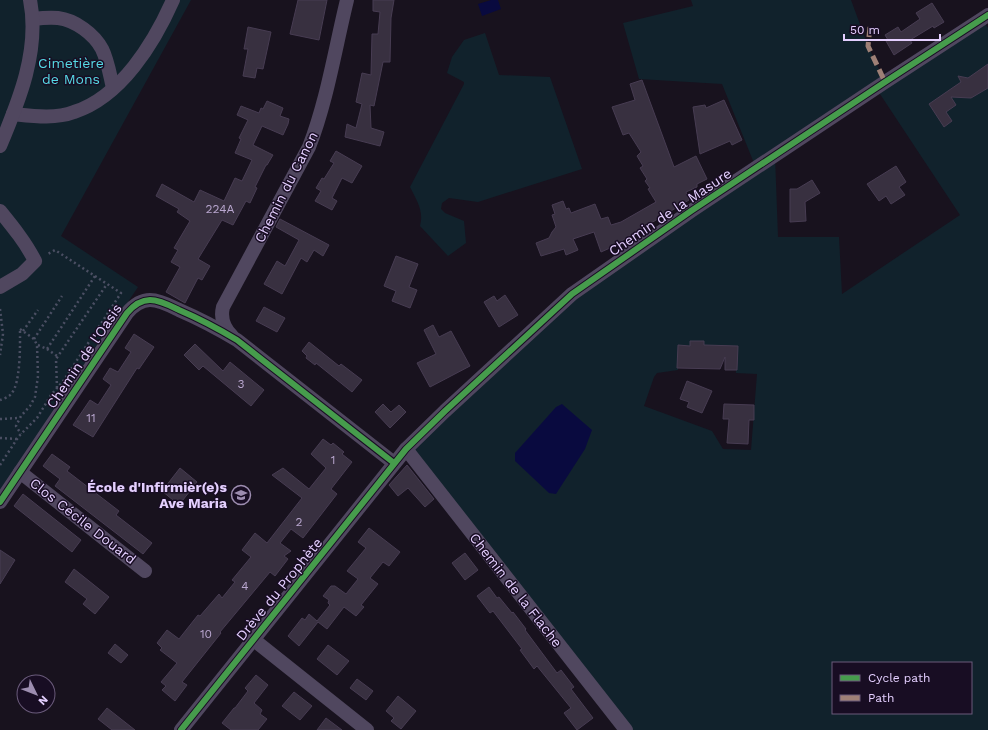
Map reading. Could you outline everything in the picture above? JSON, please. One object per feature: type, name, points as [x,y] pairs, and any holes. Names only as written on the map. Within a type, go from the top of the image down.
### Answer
[{"type":"street","points":[[0,146],[14,114],[29,59],[32,42],[33,19],[30,0]]},
{"type":"street","points":[[14,114],[52,116],[74,113],[97,102],[122,80],[139,59],[153,40],[173,0]]},
{"type":"street","name":"Chemin du Canon","points":[[237,340],[228,332],[223,323],[221,314],[223,307],[309,148],[322,108],[347,0]]},
{"type":"street","name":"Chemin de la Masure","points":[[394,463],[406,449],[455,401],[572,294],[691,211],[988,15]]},
{"type":"street","points":[[33,19],[53,18],[69,21],[90,35],[102,48],[113,88]]},
{"type":"street","points":[[0,211],[35,261],[22,274],[0,287]]},
{"type":"street","name":"Chemin de l'Oasis","points":[[0,502],[132,306],[143,301],[151,300],[170,306],[215,327],[237,340],[394,463]]},
{"type":"street","name":"Chemin de la Flache","points":[[406,449],[626,730]]},
{"type":"street","name":"Drève du Prophète","points":[[181,730],[394,463]]},
{"type":"street","name":"Clos Cécile Douard","points":[[20,472],[145,571]]},
{"type":"street","points":[[254,640],[367,730]]},
{"type":"path","points":[[0,465],[17,439],[37,418],[51,395],[64,380],[121,293],[55,250],[35,261]]},
{"type":"path","points":[[47,349],[95,276]]},
{"type":"path","points":[[57,388],[57,356],[107,284]]},
{"type":"path","points":[[34,338],[62,296]]},
{"type":"path","points":[[0,309],[3,334],[0,356]]},
{"type":"path","points":[[24,331],[38,310]]},
{"type":"path","points":[[0,400],[11,394],[16,386],[19,365],[20,329],[34,338],[37,345],[38,376],[35,397],[30,406],[19,418],[16,426],[21,434]]},
{"type":"path","points":[[37,345],[47,349],[57,356]]},
{"type":"path","points":[[0,419],[19,418]]},
{"type":"path","points":[[0,438],[17,439]]},
{"type":"green space","name":"Cimetière de Mons","points":[[0,0],[191,0],[61,236],[138,287],[0,493]]},
{"type":"green space","points":[[691,0],[851,0],[868,46],[885,82],[982,19],[988,28],[988,730],[626,730],[406,449],[539,323],[756,168],[722,84],[639,79],[623,23],[693,6]],"holes":[[[876,88],[960,215],[842,294],[839,237],[778,237],[775,156]],[[678,348],[736,349],[736,373],[757,374],[751,450],[723,449],[712,431],[644,406],[654,377],[657,373],[678,370]]]},
{"type":"green space","points":[[485,33],[499,75],[550,77],[582,169],[478,202],[449,198],[442,203],[441,209],[445,213],[464,221],[466,243],[448,256],[420,226],[420,211],[410,187],[464,84],[464,82],[447,73],[452,57],[464,40]]},
{"type":"shaded area","points":[[491,0],[498,0],[501,9],[482,16],[478,4]]},
{"type":"shaded area","points":[[562,404],[592,430],[585,449],[556,494],[549,493],[515,461],[515,453],[556,407]]},
{"type":"building","points":[[298,0],[327,0],[319,40],[290,34]]},
{"type":"building","points":[[373,0],[394,0],[391,18],[390,62],[383,62],[374,106],[370,105],[371,128],[384,132],[380,146],[345,137],[347,124],[356,128],[362,104],[356,102],[362,73],[371,75],[372,34],[378,34],[380,12],[373,11]]},
{"type":"building","points":[[932,3],[944,22],[934,28],[933,26],[910,40],[912,43],[894,55],[886,41],[888,40],[885,35],[898,27],[901,32],[920,19],[916,13]]},
{"type":"building","points":[[248,27],[271,32],[263,69],[257,68],[255,78],[243,76],[248,49],[244,49]]},
{"type":"building","points":[[988,64],[988,88],[971,98],[951,97],[956,105],[946,112],[952,121],[944,127],[929,104],[961,82],[958,76],[968,78]]},
{"type":"building","points":[[642,80],[674,167],[696,156],[707,179],[697,184],[697,187],[686,192],[689,200],[610,248],[601,252],[594,232],[573,239],[578,250],[566,255],[564,249],[541,256],[536,243],[549,238],[556,227],[552,215],[555,214],[552,205],[563,201],[566,209],[569,208],[571,213],[595,204],[601,219],[608,217],[611,225],[621,222],[656,202],[648,189],[650,188],[645,181],[647,179],[640,168],[643,166],[637,156],[641,152],[629,133],[623,135],[612,107],[635,100],[630,84]]},
{"type":"building","points":[[724,100],[742,140],[732,145],[730,141],[700,154],[693,107],[705,105],[706,108]]},
{"type":"building","points":[[267,101],[283,108],[280,116],[289,119],[288,124],[283,135],[262,126],[253,145],[273,155],[255,187],[257,188],[250,203],[246,201],[233,225],[222,220],[198,259],[210,266],[202,280],[198,278],[185,303],[166,292],[180,267],[171,262],[178,250],[174,248],[190,221],[177,212],[179,209],[156,196],[162,184],[194,202],[200,190],[224,201],[235,178],[242,181],[252,160],[235,153],[241,139],[239,138],[248,120],[237,115],[241,106],[259,113]]},
{"type":"building","points":[[336,151],[362,166],[352,183],[342,178],[332,198],[337,201],[332,210],[315,201],[321,191],[316,188],[322,178],[324,179],[334,163],[330,161]]},
{"type":"building","points":[[896,166],[906,182],[899,187],[905,195],[891,204],[886,196],[879,201],[867,184]]},
{"type":"building","points":[[812,180],[820,193],[805,202],[806,221],[790,222],[790,189],[797,189]]},
{"type":"building","points":[[280,219],[329,245],[323,256],[314,250],[307,262],[301,258],[282,294],[264,284],[277,261],[285,266],[299,240],[276,227]]},
{"type":"building","points":[[396,256],[418,264],[409,287],[417,290],[410,308],[392,301],[396,291],[384,286]]},
{"type":"building","points":[[505,295],[518,315],[499,327],[484,302],[494,296],[497,301]]},
{"type":"building","points":[[264,307],[285,318],[277,332],[256,321]]},
{"type":"building","points":[[433,325],[439,337],[451,331],[470,366],[430,387],[417,363],[436,354],[424,330]]},
{"type":"building","points":[[134,334],[154,347],[139,369],[137,368],[93,437],[73,425],[90,400],[98,405],[111,385],[103,379],[110,368],[118,372],[131,352],[125,348]]},
{"type":"building","points":[[690,341],[704,341],[704,345],[738,346],[737,370],[725,370],[725,357],[720,369],[677,368],[678,345],[690,346]]},
{"type":"building","points":[[309,342],[339,366],[341,364],[362,380],[352,392],[316,363],[315,365],[306,358],[307,356],[302,351]]},
{"type":"building","points":[[195,344],[223,371],[230,362],[264,390],[251,406],[203,366],[199,370],[184,355]]},
{"type":"building","points":[[687,381],[712,391],[702,413],[687,407],[689,402],[680,399]]},
{"type":"building","points":[[383,404],[391,412],[399,405],[406,412],[390,428],[375,412]]},
{"type":"building","points":[[724,404],[754,405],[754,420],[749,420],[748,444],[727,443],[729,419],[723,419]]},
{"type":"building","points":[[323,439],[331,445],[333,443],[344,452],[342,454],[352,462],[331,489],[337,494],[303,538],[291,529],[280,543],[291,551],[284,556],[288,559],[275,576],[270,572],[220,632],[221,633],[182,682],[187,685],[175,701],[162,690],[166,686],[161,682],[177,663],[160,650],[162,648],[157,643],[167,630],[179,639],[198,615],[200,616],[219,594],[222,598],[235,582],[232,580],[251,557],[242,550],[255,533],[267,543],[302,498],[272,475],[283,468],[309,489],[326,468],[311,454]]},
{"type":"building","points":[[52,454],[70,467],[67,471],[119,511],[116,515],[152,543],[143,554],[55,486],[60,479],[43,466]]},
{"type":"building","points":[[407,465],[434,499],[425,507],[408,488],[398,496],[389,485]]},
{"type":"building","points":[[180,468],[197,482],[179,505],[162,491]]},
{"type":"building","points":[[23,494],[81,540],[72,552],[14,506]]},
{"type":"building","points":[[369,528],[400,552],[389,566],[383,562],[370,578],[378,584],[361,605],[364,607],[356,616],[344,607],[327,629],[318,622],[299,646],[288,636],[302,618],[305,620],[309,614],[317,621],[330,605],[328,603],[329,600],[323,596],[331,586],[335,586],[346,594],[358,579],[347,571],[366,548],[358,542]]},
{"type":"building","points":[[0,550],[15,560],[0,584]]},
{"type":"building","points":[[465,553],[478,570],[465,580],[452,563]]},
{"type":"building","points":[[74,569],[109,597],[95,614],[83,604],[87,599],[65,582]]},
{"type":"building","points":[[489,587],[497,598],[499,597],[512,613],[513,612],[557,673],[561,670],[574,687],[571,689],[593,718],[577,730],[564,713],[571,708],[537,666],[534,669],[520,650],[522,649],[493,611],[490,613],[477,596]]},
{"type":"building","points":[[115,644],[128,655],[121,663],[108,653]]},
{"type":"building","points":[[328,645],[349,661],[337,675],[317,659]]},
{"type":"building","points":[[256,675],[268,685],[254,703],[262,710],[260,714],[267,719],[258,730],[231,730],[222,723],[248,691],[245,688]]},
{"type":"building","points":[[357,679],[373,691],[366,700],[350,688]]},
{"type":"building","points":[[294,692],[312,706],[300,720],[282,706]]},
{"type":"building","points":[[398,696],[416,711],[401,729],[391,721],[394,718],[386,711]]},
{"type":"building","points":[[107,708],[135,730],[112,730],[98,719]]},
{"type":"building","points":[[326,718],[342,730],[317,730]]},
{"type":"marked path","points":[[870,27],[868,46],[885,82]]},
{"type":"cycle path","points":[[181,730],[406,449],[572,294],[691,211],[988,15]]},
{"type":"cycle path","points":[[0,502],[127,313],[137,304],[146,300],[158,301],[169,305],[237,340],[394,463]]},
{"type":"place","name":"École d'Infirmièr(e)s Ave Maria","points":[[241,495]]}]
